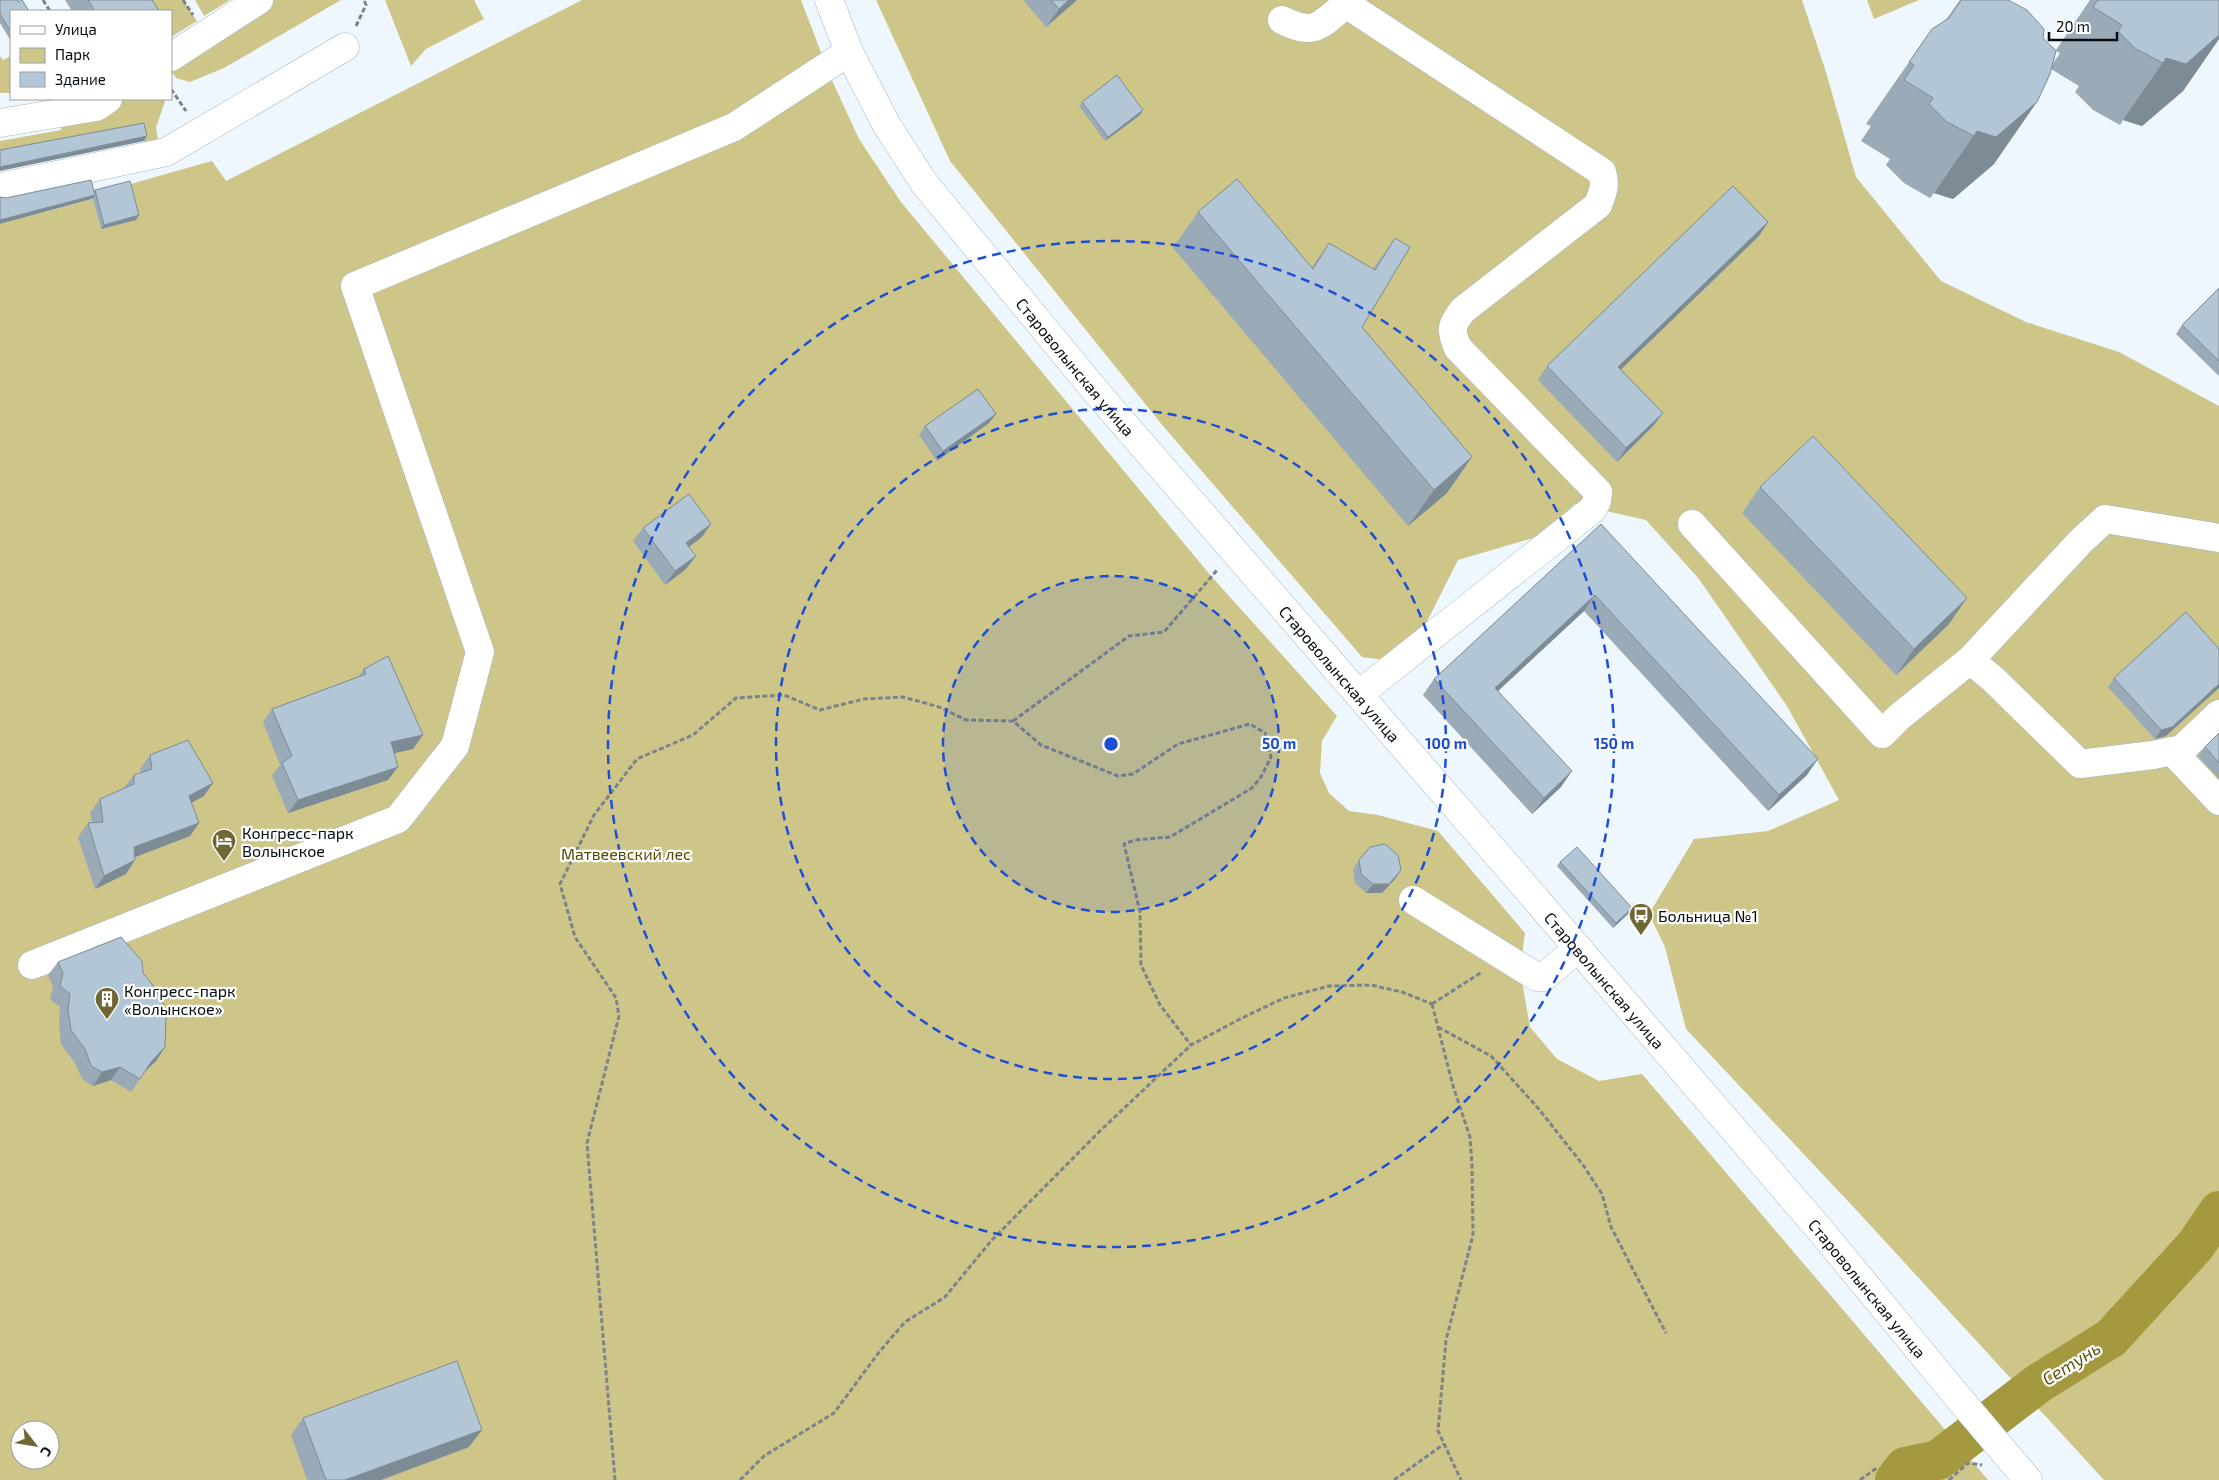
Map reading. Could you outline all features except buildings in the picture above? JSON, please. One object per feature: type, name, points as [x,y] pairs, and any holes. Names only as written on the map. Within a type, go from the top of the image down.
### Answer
[{"type":"street","points":[[172,57],[259,0]]},
{"type":"street","name":"Староволынская улица","points":[[829,0],[850,52],[886,124],[924,183],[1098,394],[1821,1231],[2028,1480]]},
{"type":"street","points":[[1282,20],[1299,29],[1312,28],[1322,24],[1345,2],[1602,172],[1605,180],[1605,189],[1598,205],[1463,310],[1456,318],[1452,333],[1458,348],[1598,492],[1597,501],[1593,509],[1359,694]]},
{"type":"street","points":[[0,187],[166,152],[345,48]]},
{"type":"street","points":[[32,965],[398,819],[455,746],[480,652],[355,286],[734,127],[850,52]]},
{"type":"street","points":[[0,123],[96,107],[106,100]]},
{"type":"street","points":[[1692,524],[1882,734],[1899,717],[1970,660],[2105,519],[2219,538]]},
{"type":"street","points":[[1970,660],[1993,679],[2080,764],[2153,755],[2182,749],[2219,714]]},
{"type":"street","points":[[2172,751],[2219,801]]},
{"type":"street","points":[[1413,900],[1503,957],[1537,976],[1544,977],[1578,948]]},
{"type":"path","points":[[615,1480],[588,1143],[620,1016],[616,998],[575,937],[560,884],[594,815],[637,759],[693,735],[736,698],[784,695],[820,710],[864,699],[903,697],[939,707],[966,720],[1014,721],[1129,636],[1164,632],[1222,564]]},
{"type":"path","points":[[1014,721],[1041,745],[1118,776],[1133,774],[1178,744],[1250,724],[1265,732],[1271,757],[1261,777],[1252,788],[1170,837],[1135,840],[1124,844],[1140,912],[1141,965],[1160,1005],[1191,1046]]},
{"type":"path","points":[[1432,1004],[1503,957]]},
{"type":"path","points":[[740,1480],[764,1456],[834,1413],[880,1351],[905,1322],[945,1297],[991,1241],[1101,1130],[1191,1046],[1284,998],[1329,986],[1370,985],[1402,992],[1432,1004]]},
{"type":"path","points":[[1432,1004],[1470,1137],[1472,1166],[1473,1235],[1446,1340],[1438,1431],[1461,1480]]},
{"type":"path","points":[[1438,1027],[1491,1056],[1538,1108],[1583,1165],[1602,1194],[1611,1227],[1666,1333]]},
{"type":"path","points":[[1394,1480],[1444,1444]]},
{"type":"path","points":[[1949,1480],[1968,1463],[1988,1466],[2004,1450]]},
{"type":"path","points":[[1860,1480],[1878,1467]]},
{"type":"green space","points":[[128,0],[183,0],[197,21],[172,36],[172,10],[134,10]]},
{"type":"green space","points":[[195,0],[230,0],[204,16]]},
{"type":"green space","points":[[270,0],[341,0],[224,68],[190,82],[176,78],[172,72],[172,66]]},
{"type":"green space","points":[[385,0],[474,0],[484,19],[426,49],[411,66]]},
{"type":"green space","name":"Матвеевский лес","points":[[582,0],[801,0],[830,76],[859,139],[901,202],[1211,576],[1337,716],[1322,741],[1320,773],[1329,793],[1349,811],[1378,815],[1438,831],[1525,933],[1520,970],[1530,1027],[1557,1059],[1599,1081],[1642,1074],[1988,1480],[0,1480],[0,224],[93,199],[101,229],[136,220],[127,185],[212,161],[226,181]]},
{"type":"green space","points":[[876,0],[1802,0],[1826,72],[1856,177],[1941,281],[2026,322],[2119,352],[2219,406],[2219,1480],[2104,1480],[1860,1214],[1686,1029],[1665,947],[1649,914],[1694,839],[1768,831],[1839,800],[1787,706],[1699,579],[1646,520],[1575,504],[1540,536],[1458,560],[1406,663],[1362,657],[1163,426],[950,161]]},
{"type":"green space","points":[[1867,0],[1919,0],[1874,19]]},
{"type":"green space","points":[[0,56],[3,60],[10,56],[10,93],[0,93]]},
{"type":"green space","points":[[105,100],[166,100],[156,127],[159,145],[145,148],[141,128],[0,154],[0,141],[61,130],[63,113]]},
{"type":"waterway","name":"Сетунь","points":[[1895,1480],[1905,1467],[1938,1460],[2039,1383],[2111,1338],[2195,1246],[2219,1211]]},
{"type":"place","name":"Конгресс-парк Волынское","points":[[224,862]]},
{"type":"place","name":"Больница №1","points":[[1641,936]]},
{"type":"place","name":"Конгресс-парк «Волынское»","points":[[107,1020]]}]
